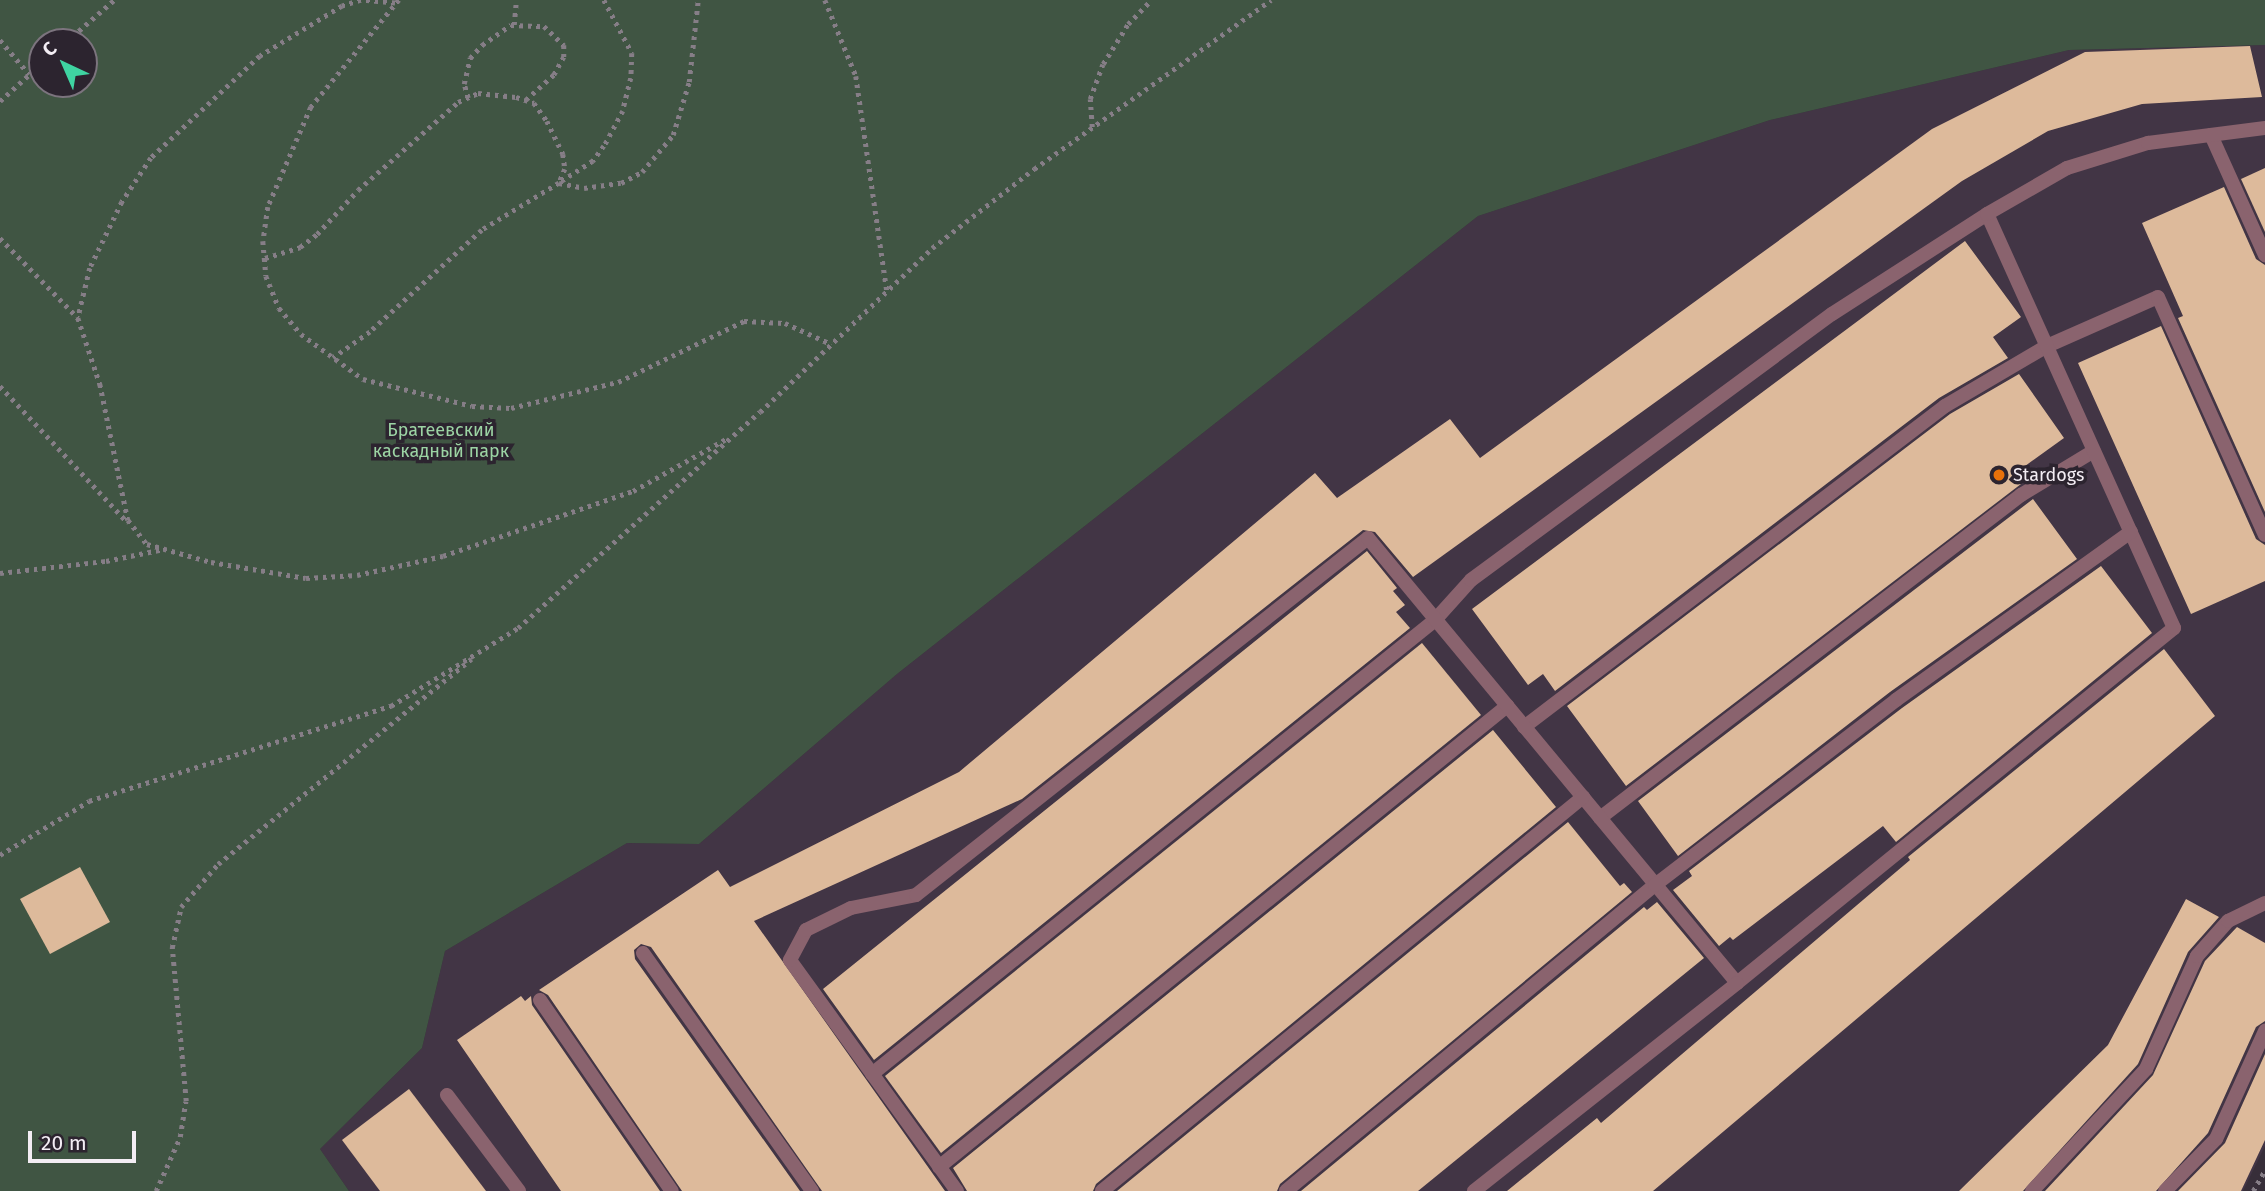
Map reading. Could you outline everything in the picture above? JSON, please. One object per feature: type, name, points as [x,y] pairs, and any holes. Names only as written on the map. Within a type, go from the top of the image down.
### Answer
[{"type":"lane","points":[[872,1074],[1435,620],[1471,580],[1821,322],[1987,214],[2067,168],[2148,143],[2265,128]]},
{"type":"lane","points":[[2211,135],[2265,255]]},
{"type":"lane","points":[[1474,1191],[1737,983],[2174,628],[1987,214]]},
{"type":"lane","points":[[1524,727],[1945,406],[2047,346],[2158,297],[2265,535]]},
{"type":"lane","points":[[1600,818],[2021,495],[2094,451]]},
{"type":"lane","points":[[1286,1191],[1655,885],[1896,700],[2131,532]]},
{"type":"lane","points":[[957,1191],[790,960],[806,930],[851,908],[916,895],[1368,538],[1737,983]]},
{"type":"lane","points":[[939,1167],[1507,706]]},
{"type":"lane","points":[[1102,1191],[1583,797]]},
{"type":"lane","points":[[2032,1191],[2146,1069],[2197,956],[2228,920],[2265,903]]},
{"type":"lane","points":[[643,953],[812,1191]]},
{"type":"lane","points":[[540,1000],[673,1191]]},
{"type":"lane","points":[[2165,1191],[2216,1139],[2265,1031]]},
{"type":"lane","points":[[447,1096],[519,1191]]},
{"type":"path","points":[[82,28],[114,0]]},
{"type":"path","points":[[78,318],[90,268],[122,202],[151,158],[180,127],[260,56],[309,23],[361,0],[397,2]]},
{"type":"path","points":[[514,25],[516,0]]},
{"type":"path","points":[[333,358],[370,332],[482,230],[593,161],[628,98],[632,54],[604,0]]},
{"type":"path","points":[[559,183],[584,188],[621,183],[642,172],[660,154],[673,135],[686,92],[698,24],[698,0]]},
{"type":"path","points":[[825,0],[856,76],[887,291]]},
{"type":"path","points":[[1092,127],[1090,99],[1103,64],[1128,24],[1151,0]]},
{"type":"path","points":[[0,855],[89,801],[391,706],[518,628],[734,435],[932,248],[1092,127],[1271,0]]},
{"type":"path","points":[[397,2],[311,107],[268,206],[266,276],[279,308],[301,334],[363,379],[472,406],[511,408],[618,382],[744,321],[785,323],[831,344]]},
{"type":"path","points":[[468,98],[464,84],[470,58],[495,34],[514,25],[544,26],[556,33],[564,45],[564,57],[554,75],[525,100]]},
{"type":"path","points":[[0,40],[28,73]]},
{"type":"path","points":[[0,101],[28,75]]},
{"type":"path","points":[[265,258],[300,247],[317,234],[358,190],[468,98],[478,93],[534,103],[547,121],[563,154],[565,169],[559,183]]},
{"type":"path","points":[[0,238],[78,318],[105,405],[128,520],[147,544]]},
{"type":"path","points":[[0,386],[147,544],[306,578],[396,569],[499,539],[633,491],[734,435]]},
{"type":"path","points":[[0,573],[165,549]]},
{"type":"path","points":[[156,1191],[180,1137],[186,1101],[172,948],[181,907],[218,864],[480,651]]},
{"type":"path","points":[[2253,1191],[2265,1170]]},
{"type":"shaded area","points":[[2265,45],[2265,1146],[2243,1191],[349,1191],[320,1149],[422,1048],[445,951],[627,843],[699,844],[897,674],[1478,216],[1770,120],[2069,50]]},
{"type":"green space","name":"Братеевский каскадный парк","points":[[0,0],[2265,0],[2265,45],[2069,50],[1770,120],[1478,216],[897,674],[699,844],[627,843],[445,951],[422,1048],[320,1149],[349,1191],[0,1191]]},
{"type":"building","points":[[2250,46],[2262,97],[2142,104],[2048,131],[1962,181],[1413,577],[1375,532],[1363,530],[1022,799],[754,921],[945,1191],[822,1191],[651,947],[641,944],[634,950],[635,959],[800,1191],[682,1191],[548,995],[539,990],[718,870],[730,887],[959,772],[1315,473],[1337,498],[1450,419],[1480,458],[1932,129],[2085,52]]},
{"type":"building","points":[[2265,168],[2265,232],[2241,179]]},
{"type":"building","points":[[2224,187],[2256,259],[2265,265],[2265,512],[2178,318],[2183,316],[2142,223]]},
{"type":"building","points":[[1965,241],[2021,317],[1993,337],[2008,358],[1939,398],[1555,691],[1543,674],[1528,685],[1472,609]]},
{"type":"building","points":[[2161,326],[2256,539],[2265,545],[2265,581],[2191,614],[2078,363]]},
{"type":"building","points":[[2019,374],[2064,438],[2014,474],[2021,484],[1626,786],[1567,706],[1950,414]]},
{"type":"building","points":[[2033,499],[2077,559],[1890,692],[1678,856],[1638,801]]},
{"type":"building","points":[[1367,551],[1397,588],[1393,591],[1405,605],[1396,612],[1410,628],[874,1060],[823,989]]},
{"type":"building","points":[[2101,566],[2152,633],[1896,842],[1883,826],[1733,940],[1730,937],[1719,946],[1673,890],[1692,876],[1689,871],[1902,708]]},
{"type":"building","points":[[1422,643],[1481,715],[941,1153],[885,1076]]},
{"type":"building","points":[[2164,649],[2215,716],[1653,1191],[1507,1191],[1597,1118],[1601,1123],[1910,860],[1908,857]]},
{"type":"building","points":[[1493,730],[1556,807],[1096,1184],[1093,1191],[967,1191],[953,1168]]},
{"type":"building","points":[[1568,822],[1620,886],[1624,883],[1632,892],[1280,1184],[1277,1191],[1117,1191]]},
{"type":"building","points":[[80,867],[110,922],[50,954],[20,899]]},
{"type":"building","points":[[2186,899],[2219,917],[2188,952],[2138,1064],[2023,1191],[1959,1191],[2108,1045]]},
{"type":"building","points":[[1657,902],[1704,958],[1418,1191],[1301,1191],[1644,907],[1647,910]]},
{"type":"building","points":[[2237,927],[2265,943],[2265,1021],[2256,1027],[2208,1133],[2156,1191],[2045,1191],[2153,1075],[2205,961]]},
{"type":"building","points":[[521,996],[525,1001],[531,996],[532,1005],[660,1191],[561,1191],[457,1040]]},
{"type":"building","points":[[2265,1054],[2265,1140],[2241,1191],[2178,1191],[2225,1143]]},
{"type":"building","points":[[409,1089],[486,1191],[380,1191],[342,1140]]},
{"type":"place","name":"Stardogs","points":[[1999,475]]}]
